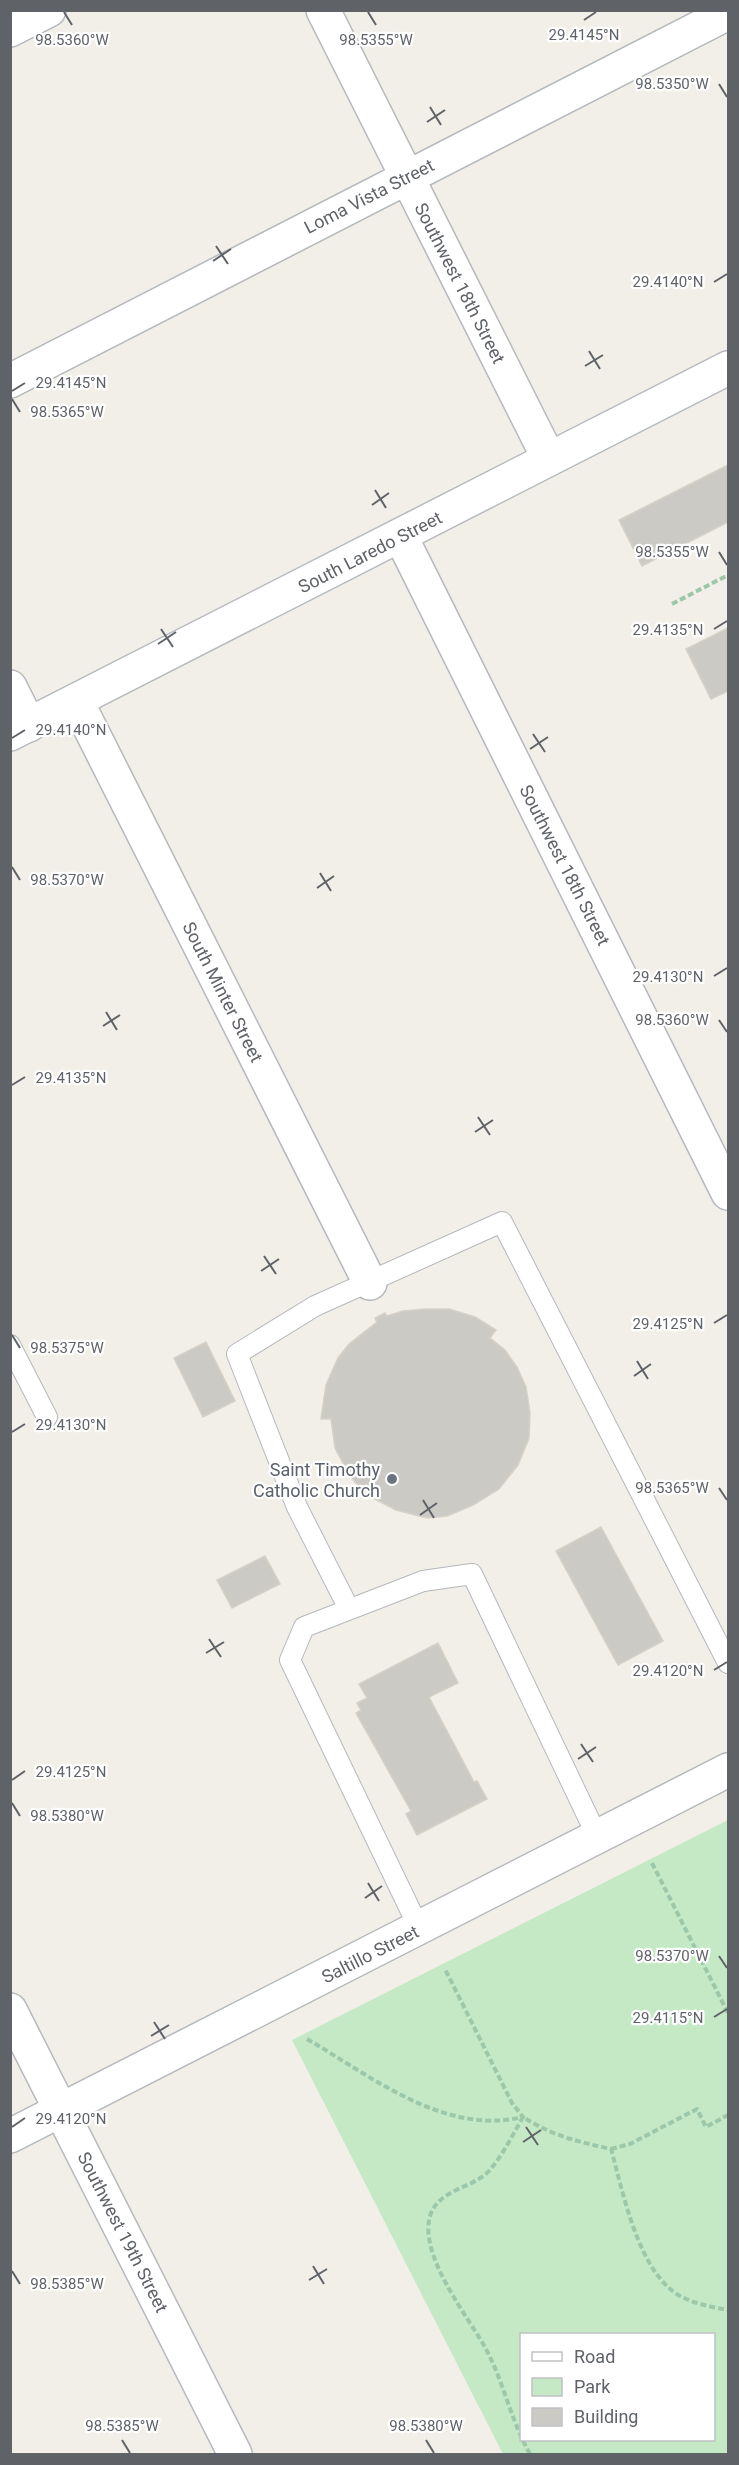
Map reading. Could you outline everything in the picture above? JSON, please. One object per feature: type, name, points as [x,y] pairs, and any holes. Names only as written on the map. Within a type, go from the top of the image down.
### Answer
[{"type":"street","points":[[10,30],[49,10]]},
{"type":"street","name":"Southwest 18th Street","points":[[323,10],[549,459]]},
{"type":"street","name":"Loma Vista Street","points":[[10,381],[729,13]]},
{"type":"street","name":"South Laredo Street","points":[[20,730],[729,368]]},
{"type":"street","name":"Southwest 18th Street","points":[[401,537],[729,1193]]},
{"type":"street","points":[[10,687],[20,730]]},
{"type":"street","name":"South Minter Street","points":[[77,702],[370,1283]]},
{"type":"street","name":"Saltillo Street","points":[[10,2136],[729,1770]]},
{"type":"street","name":"Southwest 19th Street","points":[[10,2010],[235,2454]]},
{"type":"lane","points":[[349,1609],[297,1507],[237,1354],[315,1306],[502,1222],[729,1663]]},
{"type":"lane","points":[[10,1345],[47,1417]]},
{"type":"lane","points":[[419,1928],[290,1660],[304,1627],[423,1581],[472,1574],[597,1836]]},
{"type":"path","points":[[672,604],[729,575]]},
{"type":"path","points":[[652,1863],[729,2013]]},
{"type":"path","points":[[445,1969],[512,2103],[523,2117],[545,2131],[572,2141],[611,2149],[630,2144],[698,2109],[706,2127],[729,2115]]},
{"type":"path","points":[[307,2039],[399,2096],[430,2108],[480,2120],[501,2122],[523,2117]]},
{"type":"path","points":[[520,2436],[486,2350],[443,2278],[432,2248],[428,2226],[431,2213],[445,2197],[488,2172],[523,2117]]},
{"type":"path","points":[[611,2149],[632,2226],[643,2251],[666,2284],[678,2295],[698,2304],[729,2310]]},
{"type":"green space","points":[[728,1820],[728,2454],[503,2454],[292,2040]]},
{"type":"building","points":[[728,465],[728,522],[642,566],[619,520]]},
{"type":"building","points":[[728,628],[728,691],[711,699],[686,649]]},
{"type":"building","points":[[449,1309],[475,1317],[496,1330],[490,1338],[505,1350],[517,1367],[526,1387],[530,1413],[529,1438],[518,1465],[499,1489],[473,1505],[447,1516],[427,1518],[396,1510],[360,1488],[350,1476],[335,1448],[331,1419],[321,1419],[326,1385],[338,1358],[349,1344],[377,1322],[375,1318],[385,1313],[387,1316],[403,1311]]},
{"type":"building","points":[[206,1342],[235,1401],[203,1417],[174,1358]]},
{"type":"building","points":[[601,1527],[663,1641],[618,1665],[556,1551]]},
{"type":"building","points":[[265,1556],[280,1584],[232,1608],[217,1580]]},
{"type":"building","points":[[438,1643],[458,1683],[429,1697],[474,1782],[477,1781],[487,1799],[417,1835],[406,1814],[411,1811],[356,1713],[361,1710],[357,1703],[367,1698],[359,1684]]},
{"type":"place","name":"Saint Timothy Catholic Church","points":[[392,1479]]}]
